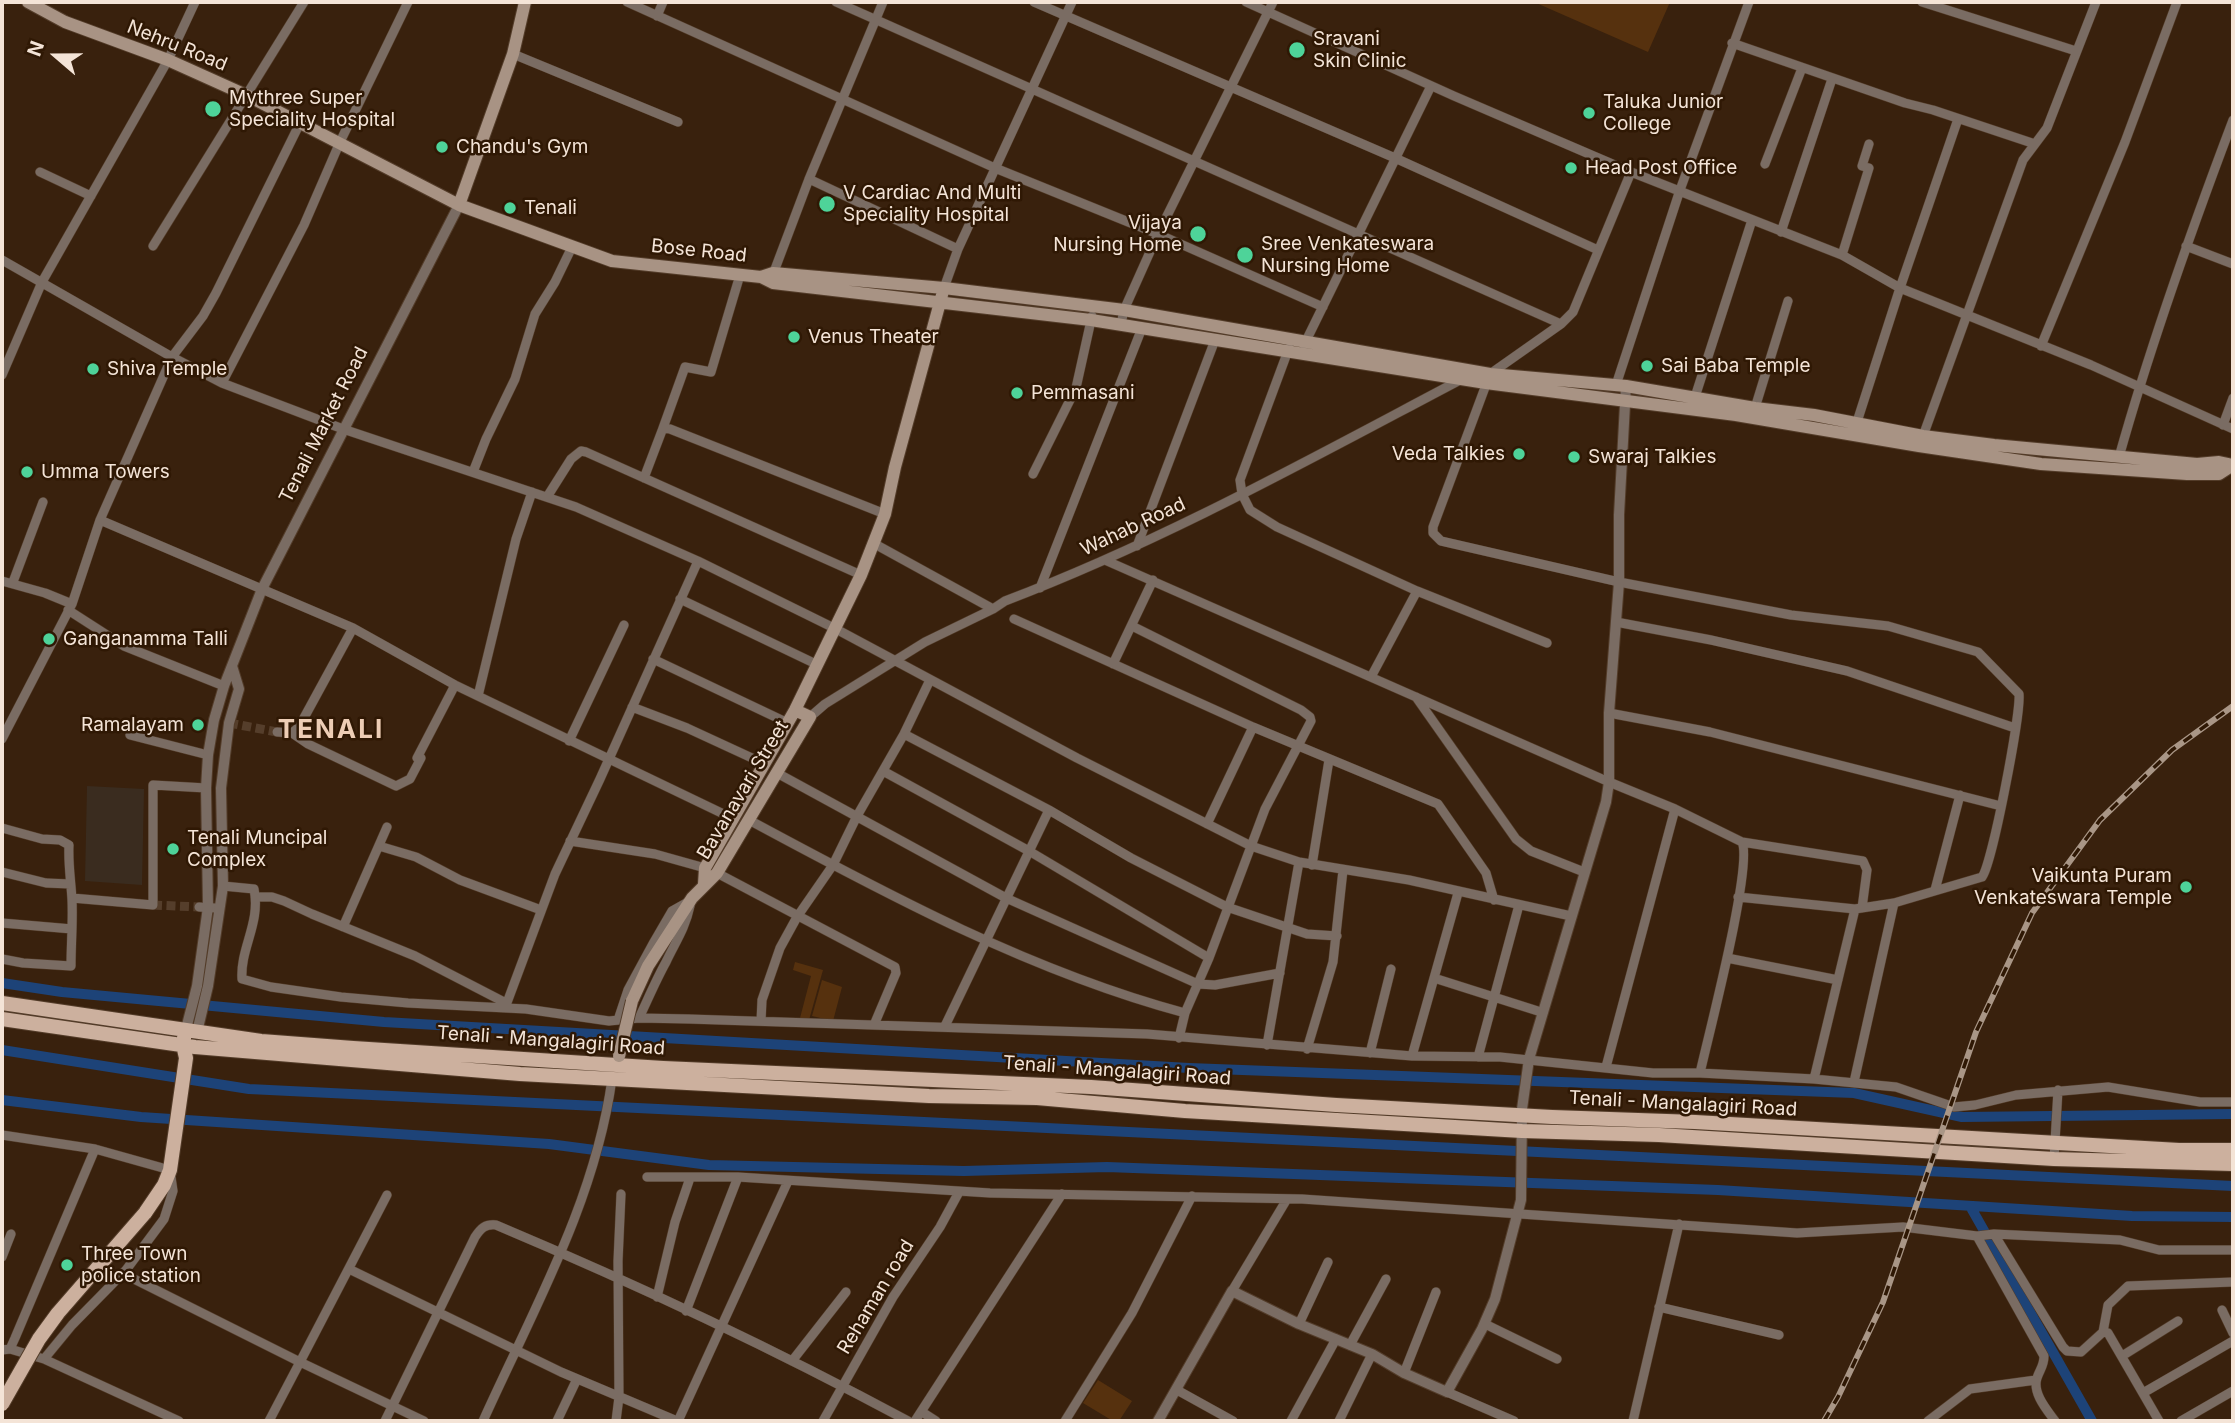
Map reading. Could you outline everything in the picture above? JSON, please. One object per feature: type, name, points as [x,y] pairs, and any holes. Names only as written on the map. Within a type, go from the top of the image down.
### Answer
[{"type":"main road","name":"Nehru Road","points":[[28,2],[82,29],[167,60],[247,96],[459,205]]},
{"type":"main road","points":[[459,205],[513,54],[523,2]]},
{"type":"main road","name":"Bose Road","points":[[459,205],[612,261],[769,278],[944,288],[1092,313]]},
{"type":"main road","points":[[769,278],[940,302],[1092,313],[1124,310],[1293,338],[1475,372],[1488,378],[2041,464],[2187,474],[2219,474],[2233,465]]},
{"type":"main road","points":[[795,710],[861,575],[885,514],[895,467],[944,288]]},
{"type":"main road","points":[[1092,313],[1121,324],[1142,328],[1461,379],[1621,385],[1755,408],[1814,415],[1923,436],[2035,450],[2233,465]]},
{"type":"main road","name":"Bavanavari Street","points":[[614,1073],[632,1001],[648,966],[704,884],[734,818],[795,710],[810,718],[749,820],[711,870]]},
{"type":"main road","points":[[2,1003],[191,1036]]},
{"type":"main road","points":[[2,1019],[191,1036],[291,1049],[929,1096],[1037,1098],[1522,1135],[1592,1132],[2054,1159],[2233,1164]]},
{"type":"main road","points":[[2,1404],[39,1339],[145,1213],[164,1185],[171,1163],[191,1036]]},
{"type":"main road","name":"Tenali - Mangalagiri Road","points":[[614,1073],[1091,1087],[1336,1105],[2054,1138],[2186,1150],[2233,1150]]},
{"type":"street","points":[[2,375],[42,282],[167,60],[195,2]]},
{"type":"street","points":[[153,246],[304,2]]},
{"type":"street","points":[[222,383],[304,225],[340,142],[408,2]]},
{"type":"street","points":[[627,2],[995,168],[1158,234],[1323,307]]},
{"type":"street","points":[[657,16],[663,2]]},
{"type":"street","points":[[836,2],[1561,324]]},
{"type":"street","points":[[769,278],[883,2]]},
{"type":"street","points":[[1034,2],[1230,89],[1395,158],[1598,250]]},
{"type":"street","points":[[944,288],[958,248],[1072,2]]},
{"type":"street","points":[[1245,2],[1631,172],[1842,256],[1900,288],[2139,386],[2233,429]]},
{"type":"street","points":[[1121,324],[1124,310],[1158,234],[1273,2]]},
{"type":"street","points":[[1447,1391],[1485,1324],[1495,1299],[1521,1200],[1522,1112],[1528,1064],[1541,1012],[1606,802],[1626,400],[1621,385],[1680,190],[1749,2]]},
{"type":"street","points":[[1922,2],[2076,51]]},
{"type":"street","points":[[1923,436],[2023,160],[2047,128],[2096,2]]},
{"type":"street","points":[[2041,346],[2125,142],[2177,2]]},
{"type":"street","points":[[1732,43],[1832,79],[2035,144]]},
{"type":"street","points":[[513,54],[678,122]]},
{"type":"street","points":[[1765,164],[1802,68]]},
{"type":"street","points":[[1781,232],[1832,79]]},
{"type":"street","points":[[1293,353],[1307,341],[1432,86]]},
{"type":"street","points":[[1856,425],[1958,119]]},
{"type":"street","points":[[2119,457],[2139,386],[2186,246],[2233,120]]},
{"type":"street","points":[[2,739],[70,607],[100,520],[172,358],[204,316],[300,123]]},
{"type":"street","points":[[1842,256],[1870,168],[1862,166],[1869,144]]},
{"type":"street","points":[[40,172],[91,196]]},
{"type":"street","points":[[1631,172],[1578,303],[1561,324],[1488,378],[1433,533],[1441,541],[1619,582],[1791,615],[1888,626],[1978,652],[2019,694],[2001,806],[1986,873],[1977,879],[1894,903],[1858,909],[1738,897]]},
{"type":"street","points":[[809,179],[958,248]]},
{"type":"street","name":"Tenali Market Road","points":[[203,986],[208,755],[224,686],[262,589],[459,205]]},
{"type":"street","points":[[1695,397],[1752,220]]},
{"type":"street","points":[[2186,246],[2233,264]]},
{"type":"street","points":[[473,472],[515,379],[535,314],[572,247]]},
{"type":"street","points":[[2,260],[172,358],[222,383],[343,429],[576,507],[698,561],[836,629],[894,662],[1251,846],[1312,865],[1409,880],[1571,916]]},
{"type":"street","points":[[644,478],[685,367],[711,372],[740,275]]},
{"type":"street","points":[[1755,408],[1788,301]]},
{"type":"street","points":[[1033,474],[1076,388],[1092,313]]},
{"type":"street","points":[[1040,588],[1142,328]]},
{"type":"street","points":[[1293,338],[1293,353],[1240,480],[1242,495],[1254,513],[1277,527],[1417,591],[1547,643]]},
{"type":"street","points":[[1138,546],[1215,340]]},
{"type":"street","name":"Wahab Road","points":[[810,718],[825,704],[925,642],[1005,601],[1107,561],[1242,495],[1475,372]]},
{"type":"street","points":[[2223,425],[2233,398]]},
{"type":"street","points":[[663,428],[885,514]]},
{"type":"street","points":[[547,497],[570,459],[581,451],[861,575]]},
{"type":"street","points":[[478,696],[516,539],[532,492]]},
{"type":"street","points":[[13,582],[43,502]]},
{"type":"street","points":[[100,520],[354,628],[455,685],[734,818]]},
{"type":"street","points":[[873,544],[993,609]]},
{"type":"street","points":[[505,1006],[555,874],[698,561]]},
{"type":"street","points":[[1107,561],[1675,809],[1742,842],[1863,861],[1867,870],[1814,1079]]},
{"type":"street","points":[[1113,664],[1153,580]]},
{"type":"street","points":[[2,581],[13,582],[70,607],[124,646],[224,686]]},
{"type":"street","points":[[1371,677],[1417,591]]},
{"type":"street","points":[[680,599],[818,665]]},
{"type":"street","points":[[1014,619],[1328,760],[1438,804],[1486,873],[1494,900]]},
{"type":"street","points":[[1616,622],[1711,640],[1847,671],[2015,728]]},
{"type":"street","points":[[569,741],[624,625]]},
{"type":"street","points":[[1132,626],[1310,717],[1310,726],[1270,799],[1185,1013],[1179,1038]]},
{"type":"street","points":[[292,733],[299,727],[354,628]]},
{"type":"street","points":[[653,659],[788,723]]},
{"type":"street","name":"Tenali Market Road","points":[[191,1036],[223,886],[221,788],[229,723],[239,689],[232,666]]},
{"type":"street","points":[[761,1021],[764,992],[777,956],[797,917],[833,865],[930,680]]},
{"type":"street","points":[[277,732],[292,733],[308,744],[396,786],[410,779],[455,685]]},
{"type":"street","points":[[1415,696],[1516,839],[1531,851],[1584,872]]},
{"type":"street","points":[[632,707],[704,735],[765,764]]},
{"type":"street","points":[[1609,713],[1710,732],[2001,806]]},
{"type":"street","points":[[214,720],[229,723]]},
{"type":"street","points":[[1207,824],[1253,727]]},
{"type":"street","points":[[904,734],[1049,810],[1131,858],[1227,907],[1307,934],[1337,936]]},
{"type":"street","points":[[130,736],[208,755]]},
{"type":"street","points":[[1312,865],[1328,760]]},
{"type":"street","points":[[883,771],[1029,851],[1209,958]]},
{"type":"street","points":[[776,773],[1006,898],[1198,984],[1215,985],[1280,973]]},
{"type":"street","points":[[72,898],[153,905],[153,785],[206,788]]},
{"type":"street","points":[[1935,890],[1960,795]]},
{"type":"street","points":[[1606,1068],[1675,809]]},
{"type":"street","points":[[945,1026],[1049,810]]},
{"type":"street","points":[[749,820],[833,865],[986,940],[1137,1000],[1185,1013]]},
{"type":"street","points":[[343,927],[387,827]]},
{"type":"street","points":[[2,828],[42,839],[60,840],[69,845],[68,867],[72,898],[71,966],[2,959]]},
{"type":"street","points":[[570,841],[654,854],[711,870],[895,967],[896,973],[874,1025]]},
{"type":"street","points":[[1700,1073],[1727,958],[1745,860],[1742,842]]},
{"type":"street","points":[[379,846],[416,857],[460,880],[541,910]]},
{"type":"street","points":[[1267,1045],[1299,862]]},
{"type":"street","points":[[1307,1049],[1333,962],[1343,870]]},
{"type":"street","points":[[2,872],[46,883],[70,884]]},
{"type":"street","points":[[223,886],[254,889],[256,897],[254,923],[242,979],[271,987],[341,997],[408,1003],[505,1006],[609,1021],[639,1018],[1147,1034],[1370,1054],[1478,1057],[1528,1064],[1653,1073],[1814,1079],[1896,1087],[1954,1107],[2016,1095],[2057,1095],[2108,1087],[2200,1102],[2233,1102]]},
{"type":"street","points":[[1412,1056],[1458,893]]},
{"type":"street","points":[[256,897],[272,897],[284,901],[415,956],[505,1006]]},
{"type":"street","points":[[639,1018],[688,921],[692,898]]},
{"type":"street","points":[[618,1020],[628,990],[673,911],[692,898]]},
{"type":"street","points":[[1854,1082],[1894,903]]},
{"type":"street","points":[[1478,1057],[1519,905]]},
{"type":"street","points":[[204,907],[220,908]]},
{"type":"street","points":[[2,923],[72,929]]},
{"type":"street","points":[[1727,958],[1838,980]]},
{"type":"street","points":[[1370,1054],[1391,968]]},
{"type":"street","points":[[1434,978],[1541,1012]]},
{"type":"street","points":[[483,1421],[561,1253],[588,1183],[614,1073]]},
{"type":"street","points":[[2054,1159],[2057,1095]]},
{"type":"street","points":[[2,1135],[171,1163],[173,1191],[164,1219],[122,1273],[72,1325],[44,1359]]},
{"type":"street","points":[[95,1149],[6,1350],[44,1359],[179,1421]]},
{"type":"street","points":[[647,1177],[738,1177],[959,1192],[1287,1199],[1797,1233],[1903,1227],[1978,1236],[1993,1234],[2120,1240],[2159,1250],[2233,1250]]},
{"type":"street","points":[[686,1311],[738,1177]]},
{"type":"street","points":[[657,1297],[675,1222],[690,1178]]},
{"type":"street","points":[[349,1269],[577,1379],[678,1421],[788,1181]]},
{"type":"street","name":"Rehaman road","points":[[823,1421],[893,1297],[940,1227],[959,1192]]},
{"type":"street","points":[[616,1421],[619,1396],[621,1194]]},
{"type":"street","points":[[915,1421],[1062,1194]]},
{"type":"street","points":[[269,1421],[387,1195]]},
{"type":"street","points":[[1065,1421],[1132,1313],[1192,1196]]},
{"type":"street","points":[[1158,1421],[1287,1199]]},
{"type":"street","points":[[385,1421],[438,1310],[482,1227],[488,1224],[496,1225],[619,1278],[792,1361],[908,1421]]},
{"type":"street","points":[[1633,1421],[1679,1224]]},
{"type":"street","points":[[2,1257],[11,1234]]},
{"type":"street","points":[[1993,1234],[2067,1351],[2081,1352],[2103,1332],[2108,1306],[2128,1286],[2233,1282]]},
{"type":"street","points":[[1978,1236],[2044,1356],[2044,1366],[2036,1380],[2036,1390],[2055,1421]]},
{"type":"street","points":[[1299,1324],[1328,1262]]},
{"type":"street","points":[[122,1273],[424,1421]]},
{"type":"street","points":[[1350,1345],[1386,1279]]},
{"type":"street","points":[[792,1361],[846,1292]]},
{"type":"street","points":[[1232,1292],[1299,1324],[1372,1354],[1404,1373],[1514,1421]]},
{"type":"street","points":[[1404,1373],[1436,1292]]},
{"type":"street","points":[[1660,1307],[1779,1335]]},
{"type":"street","points":[[2222,1310],[2233,1333]]},
{"type":"street","points":[[2122,1356],[2178,1321]]},
{"type":"street","points":[[1485,1324],[1558,1359]]},
{"type":"street","points":[[2103,1332],[2112,1337],[2159,1421]]},
{"type":"street","points":[[1291,1421],[1336,1339]]},
{"type":"street","points":[[2143,1393],[2233,1341]]},
{"type":"street","points":[[1339,1421],[1372,1354]]},
{"type":"street","points":[[557,1421],[577,1379]]},
{"type":"street","points":[[1928,1421],[1970,1389],[2036,1380]]},
{"type":"street","points":[[1177,1390],[1233,1421]]},
{"type":"street","points":[[2181,1421],[2233,1391]]},
{"type":"street","points":[[922,1412],[936,1421]]},
{"type":"shaded area","points":[[1534,2],[1670,2],[1648,52]]},
{"type":"shaded area","points":[[87,786],[144,789],[142,885],[85,881]]},
{"type":"shaded area","points":[[795,962],[823,970],[809,1020],[800,1018],[811,976],[793,970]]},
{"type":"shaded area","points":[[822,980],[842,987],[833,1021],[812,1016]]},
{"type":"shaded area","points":[[1098,1380],[1132,1401],[1119,1421],[1113,1421],[1083,1403]]},
{"type":"waterway","points":[[2,983],[62,992],[384,1022],[1189,1068],[1854,1093],[1962,1117],[2233,1114]]},
{"type":"waterway","points":[[2,1050],[249,1089],[2233,1186]]},
{"type":"waterway","points":[[2,1100],[141,1117],[549,1144],[709,1165],[964,1171],[1107,1167],[1718,1190],[2132,1216],[2233,1217]]},
{"type":"waterway","points":[[1970,1206],[2092,1421]]},
{"type":"tunnel","points":[[229,723],[277,732]]},
{"type":"tunnel","points":[[153,905],[199,907]]},
{"type":"railway","points":[[1824,1421],[1883,1302],[1976,1032],[2032,913],[2100,820],[2172,750],[2233,706]]},
{"type":"place","name":"Sravani Skin Clinic","points":[[1297,50]]},
{"type":"place","name":"Mythree Super Speciality Hospital","points":[[213,109]]},
{"type":"place","name":"Taluka Junior College","points":[[1589,113]]},
{"type":"place","name":"Chandu's Gym","points":[[442,147]]},
{"type":"place","name":"Head Post Office","points":[[1571,168]]},
{"type":"place","name":"V Cardiac And Multi Speciality Hospital","points":[[827,204]]},
{"type":"place","name":"Tenali","points":[[510,208]]},
{"type":"place","name":"Vijaya Nursing Home","points":[[1198,234]]},
{"type":"place","name":"Sree Venkateswara Nursing Home","points":[[1245,255]]},
{"type":"place","name":"Venus Theater","points":[[794,337]]},
{"type":"place","name":"Sai Baba Temple","points":[[1647,366]]},
{"type":"place","name":"Shiva Temple","points":[[93,369]]},
{"type":"place","name":"Pemmasani","points":[[1017,393]]},
{"type":"place","name":"Veda Talkies","points":[[1519,454]]},
{"type":"place","name":"Swaraj Talkies","points":[[1574,457]]},
{"type":"place","name":"Umma Towers","points":[[27,472]]},
{"type":"place","name":"Ganganamma Talli","points":[[49,639]]},
{"type":"place","name":"Ramalayam","points":[[198,725]]},
{"type":"place","name":"Tenali Muncipal Complex","points":[[173,849]]},
{"type":"place","name":"Vaikunta Puram Venkateswara Temple","points":[[2186,887]]},
{"type":"place","name":"Three Town police station","points":[[67,1265]]},
{"type":"district","name":"TENALI","points":[[331,730]]}]
